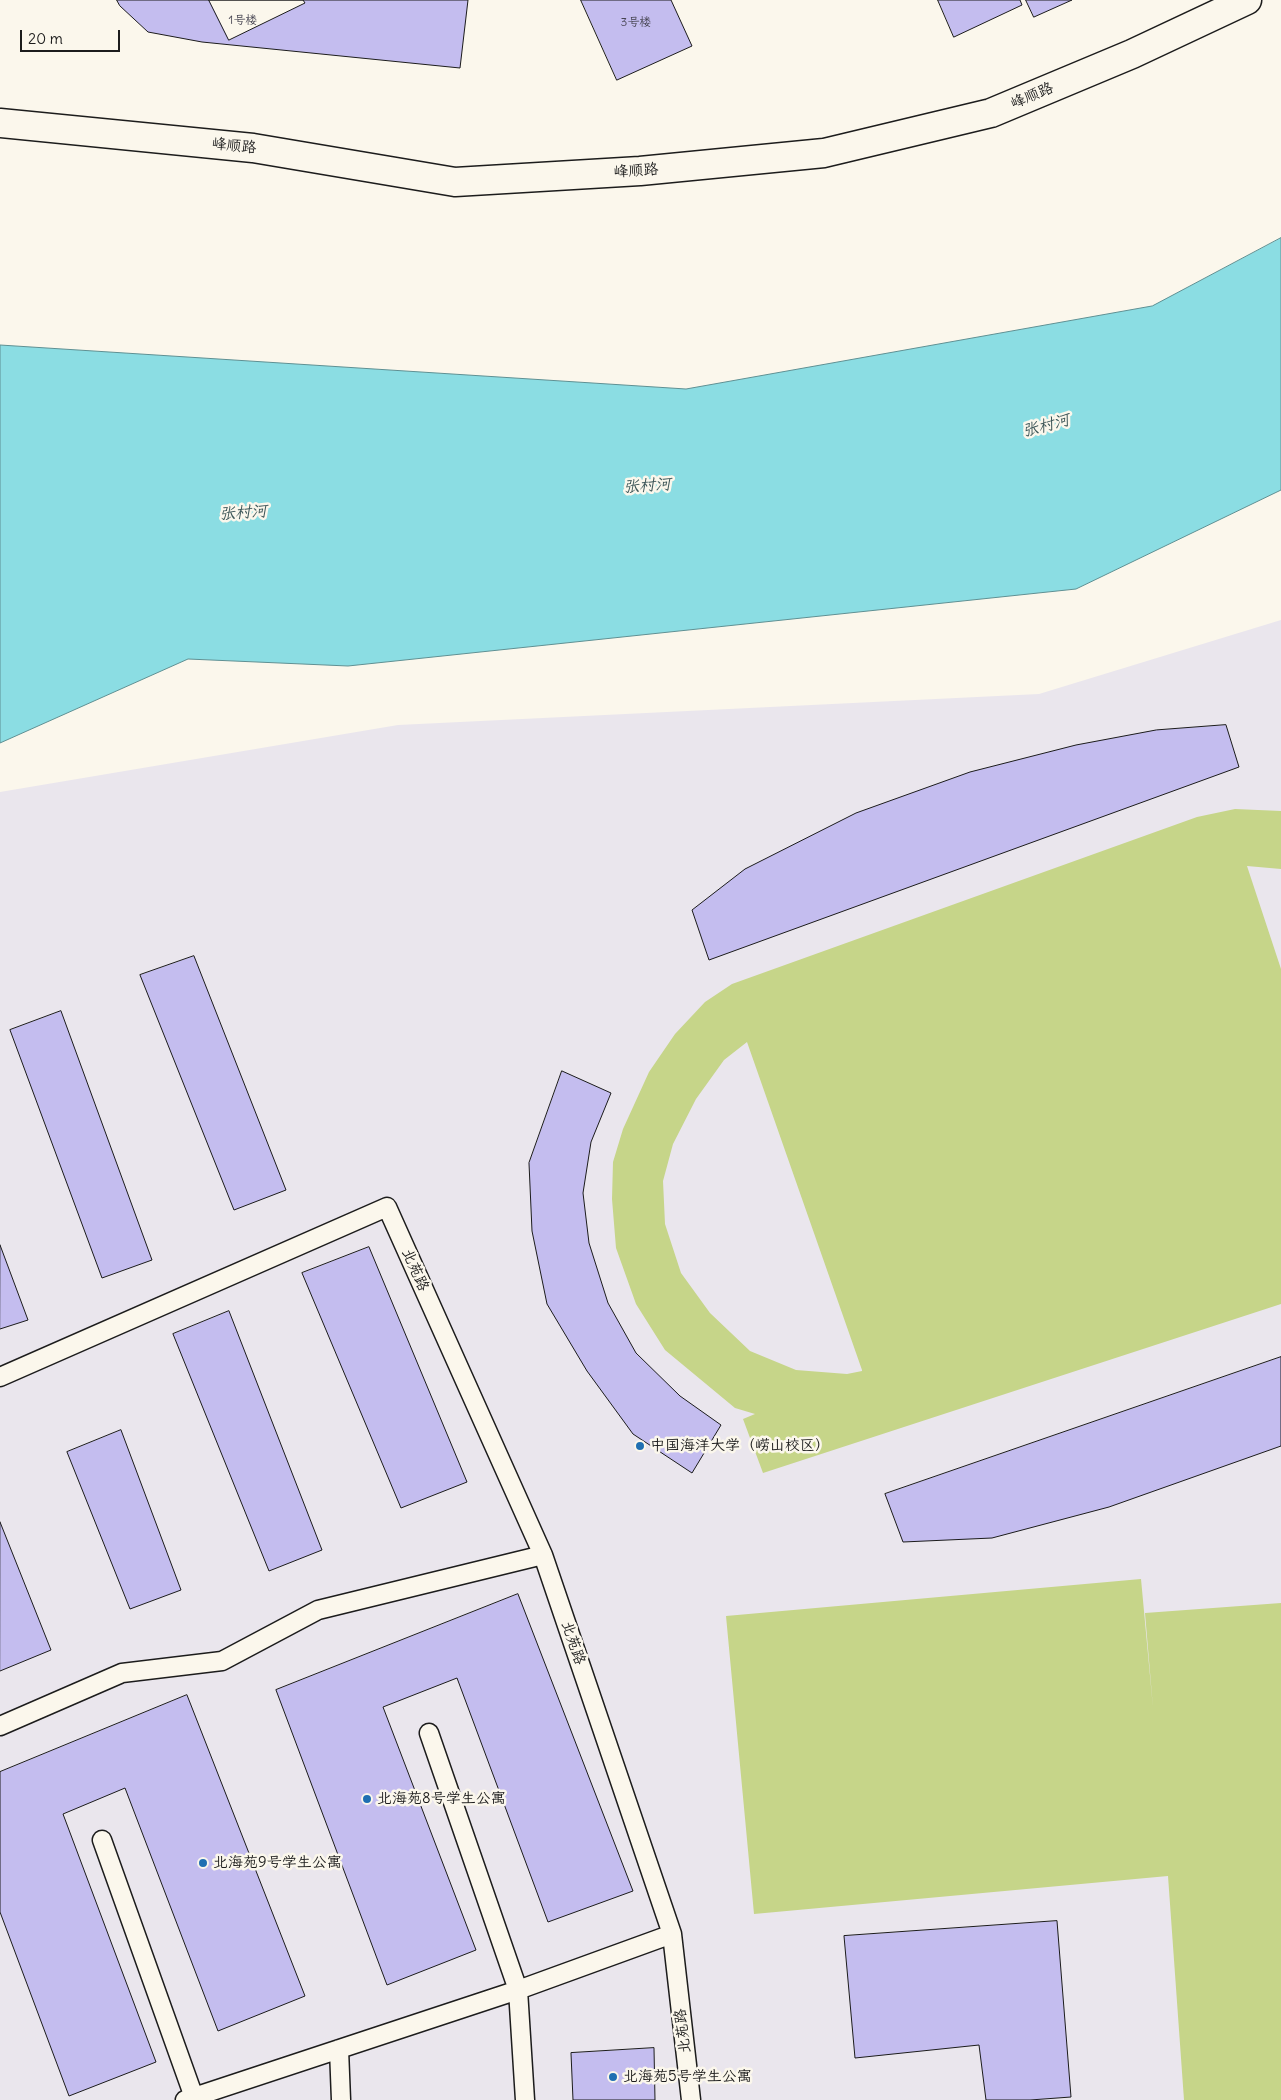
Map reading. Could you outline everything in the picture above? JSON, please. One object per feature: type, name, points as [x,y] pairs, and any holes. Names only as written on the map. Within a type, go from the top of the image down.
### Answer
[{"type":"street","name":"峰顺路","points":[[0,123],[253,148],[455,182],[640,171],[824,153],[991,113],[1132,54],[1247,0]]},
{"type":"lane","name":"北苑路","points":[[0,1377],[386,1207],[543,1554],[672,1934],[691,2100]]},
{"type":"lane","points":[[0,1726],[122,1674],[222,1661],[318,1610],[543,1554]]},
{"type":"lane","points":[[429,1734],[518,1990],[524,2100]]},
{"type":"lane","points":[[102,1840],[192,2099],[518,1990],[672,1934]]},
{"type":"lane","points":[[339,2049],[341,2100]]},
{"type":"shaded area","name":"中国海洋大学（崂山校区）","points":[[1281,620],[1281,2100],[0,2100],[0,792],[398,725],[1039,694]]},
{"type":"green space","points":[[1235,809],[1281,811],[1281,869],[1247,866],[1281,969],[1281,1304],[763,1473],[743,1419],[755,1414],[735,1408],[665,1350],[636,1304],[616,1248],[612,1199],[613,1162],[623,1129],[649,1072],[675,1034],[705,1002],[732,984],[1197,817]],"holes":[[[747,1042],[862,1371],[847,1374],[796,1370],[750,1351],[710,1313],[681,1273],[665,1224],[663,1181],[673,1144],[696,1099],[724,1060]]]},
{"type":"green space","points":[[1141,1579],[1153,1708],[1145,1613],[1281,1603],[1281,2100],[1184,2100],[1168,1876],[754,1914],[726,1616]]},
{"type":"water","name":"张村河","points":[[1281,238],[1281,490],[1076,589],[348,666],[188,659],[0,743],[0,345],[686,389],[1152,306]]},
{"type":"building","points":[[117,0],[468,0],[460,68],[202,42],[148,32],[120,6]]},
{"type":"building","points":[[209,0],[303,0],[305,3],[229,40]]},
{"type":"building","points":[[581,0],[671,0],[692,46],[617,80]]},
{"type":"building","points":[[938,0],[1020,0],[1022,5],[954,37]]},
{"type":"building","points":[[1026,0],[1072,0],[1034,17]]},
{"type":"building","points":[[1226,725],[1239,767],[709,960],[692,910],[745,869],[856,813],[970,772],[1076,745],[1156,730]]},
{"type":"building","points":[[194,956],[286,1190],[234,1210],[140,975]]},
{"type":"building","points":[[61,1011],[152,1260],[102,1278],[10,1030]]},
{"type":"building","points":[[562,1071],[611,1093],[591,1142],[583,1193],[589,1243],[608,1303],[636,1353],[680,1396],[721,1425],[692,1473],[633,1434],[587,1371],[547,1304],[532,1231],[529,1163]]},
{"type":"building","points":[[0,1245],[28,1320],[0,1329]]},
{"type":"building","points":[[369,1247],[467,1482],[401,1508],[302,1273]]},
{"type":"building","points":[[229,1311],[322,1550],[269,1571],[173,1334]]},
{"type":"building","points":[[1281,1357],[1281,1446],[1109,1507],[992,1538],[903,1542],[885,1494]]},
{"type":"building","points":[[121,1430],[181,1590],[130,1609],[67,1452]]},
{"type":"building","points":[[0,1522],[51,1650],[0,1671]]},
{"type":"building","name":"北海苑8号学生公寓","points":[[518,1594],[633,1891],[548,1922],[457,1678],[383,1707],[476,1950],[387,1985],[276,1690]]},
{"type":"building","name":"北海苑9号学生公寓","points":[[187,1695],[305,1996],[218,2031],[125,1788],[63,1814],[156,2062],[69,2096],[0,1912],[0,1772]]},
{"type":"building","points":[[1057,1921],[1071,2097],[1030,2100],[986,2100],[979,2045],[855,2058],[844,1936]]},
{"type":"building","name":"北海苑5号学生公寓","points":[[654,2048],[655,2100],[573,2100],[571,2053]]},
{"type":"place","name":"中国海洋大学（崂山校区）","points":[[640,1446]]},
{"type":"place","name":"北海苑8号学生公寓","points":[[367,1799]]},
{"type":"place","name":"北海苑9号学生公寓","points":[[203,1863]]},
{"type":"place","name":"北海苑5号学生公寓","points":[[613,2077]]}]
